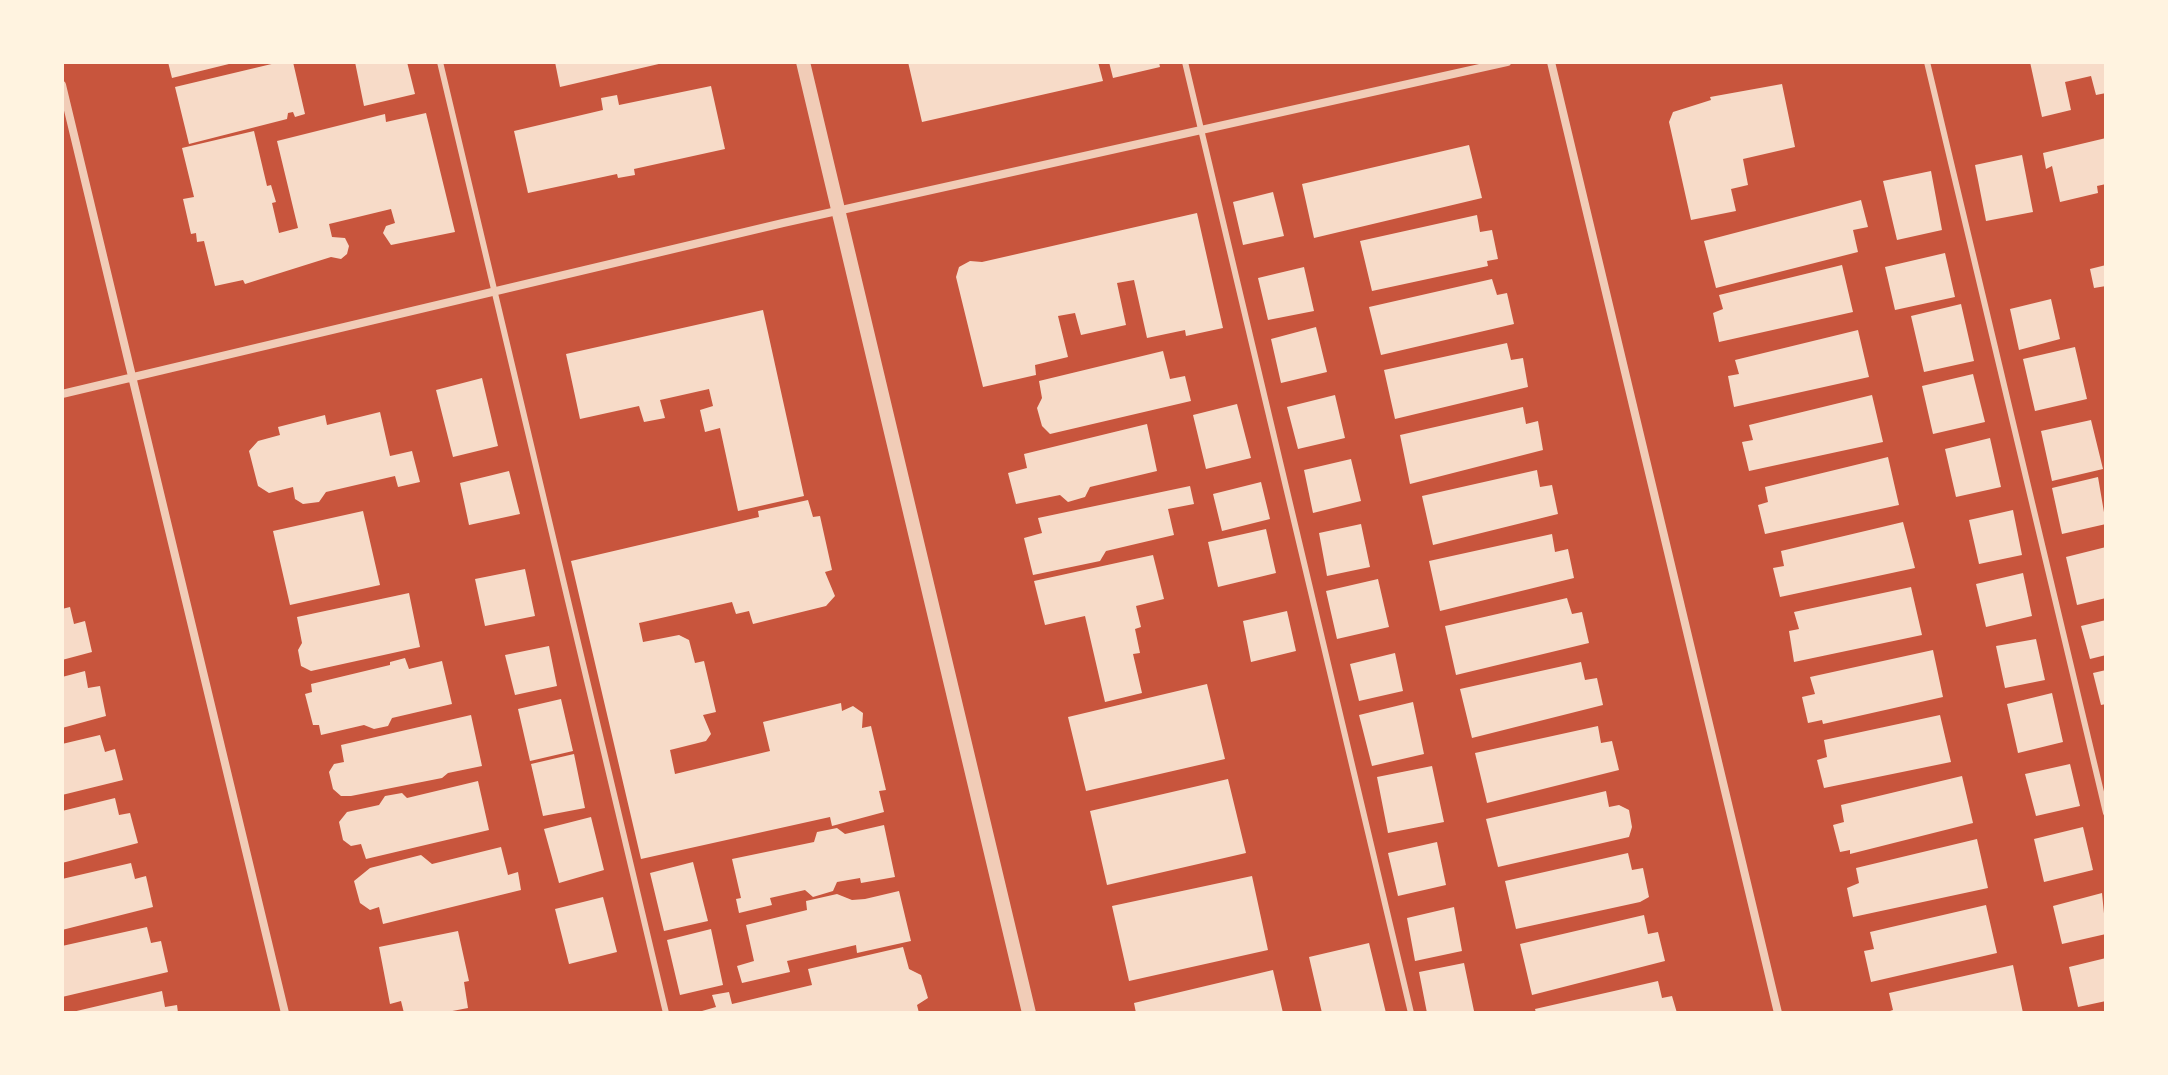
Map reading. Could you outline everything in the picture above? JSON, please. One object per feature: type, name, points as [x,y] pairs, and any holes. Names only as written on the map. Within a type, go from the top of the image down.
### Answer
[{"type":"street","points":[[803,62],[1029,1013]]},
{"type":"street","points":[[62,394],[839,211],[1507,62]]},
{"type":"street","points":[[1551,62],[1778,1013]]},
{"type":"street","points":[[62,85],[285,1013]]},
{"type":"lane","points":[[440,62],[666,1013]]},
{"type":"lane","points":[[1185,62],[1411,1013]]},
{"type":"lane","points":[[1927,62],[2106,813]]},
{"type":"building","points":[[168,62],[233,62],[233,63],[172,78]]},
{"type":"building","points":[[280,62],[293,62],[305,114],[295,117],[293,112],[288,113],[287,119],[189,144],[175,87]]},
{"type":"building","points":[[355,62],[407,62],[415,94],[364,106]]},
{"type":"building","points":[[555,62],[662,62],[663,63],[560,87]]},
{"type":"building","points":[[908,62],[1098,62],[1103,81],[922,122]]},
{"type":"building","points":[[1109,62],[1159,62],[1160,67],[1113,78]]},
{"type":"building","points":[[2030,62],[2106,62],[2106,93],[2096,95],[2091,76],[2065,82],[2071,110],[2042,117]]},
{"type":"building","points":[[1782,84],[1795,147],[1743,159],[1748,185],[1731,189],[1736,211],[1691,220],[1669,122],[1673,112],[1711,100],[1710,97]]},
{"type":"building","points":[[711,86],[725,149],[634,169],[635,175],[618,178],[617,174],[528,193],[514,131],[603,110],[601,98],[617,95],[619,105]]},
{"type":"building","points":[[426,113],[455,232],[391,245],[383,233],[386,226],[395,223],[391,209],[329,224],[332,237],[345,238],[349,246],[347,254],[341,259],[331,257],[245,284],[243,280],[215,286],[204,241],[197,242],[196,233],[191,234],[183,199],[194,197],[182,148],[254,131],[267,186],[271,185],[276,202],[272,203],[279,233],[298,228],[277,141],[385,114],[386,122]]},
{"type":"building","points":[[2106,138],[2106,184],[2097,186],[2098,193],[2060,202],[2052,166],[2046,169],[2043,153]]},
{"type":"building","points":[[1469,145],[1482,198],[1314,238],[1302,184]]},
{"type":"building","points":[[2022,155],[2033,212],[1986,221],[1975,165]]},
{"type":"building","points":[[1931,171],[1942,230],[1897,240],[1883,181]]},
{"type":"building","points":[[1273,192],[1284,236],[1243,245],[1233,202]]},
{"type":"building","points":[[1861,200],[1868,227],[1853,230],[1858,252],[1716,288],[1704,241]]},
{"type":"building","points":[[1197,213],[1223,328],[1186,336],[1185,330],[1147,338],[1134,280],[1117,283],[1126,325],[1081,335],[1075,313],[1058,316],[1068,357],[1035,365],[1036,375],[983,387],[956,277],[959,267],[970,261],[982,262]]},
{"type":"building","points":[[1477,215],[1480,232],[1492,230],[1498,259],[1487,261],[1488,266],[1372,291],[1360,241]]},
{"type":"building","points":[[1945,253],[1955,297],[1895,310],[1885,267]]},
{"type":"building","points":[[1842,265],[1853,312],[1719,342],[1713,313],[1723,309],[1719,295]]},
{"type":"building","points":[[2106,265],[2106,286],[2094,288],[2090,269]]},
{"type":"building","points":[[1304,267],[1314,311],[1268,320],[1258,278]]},
{"type":"building","points":[[1492,279],[1497,295],[1507,293],[1514,324],[1381,355],[1369,307]]},
{"type":"building","points":[[2051,299],[2060,339],[2019,350],[2010,309]]},
{"type":"building","points":[[1961,304],[1974,361],[1924,372],[1911,316]]},
{"type":"building","points":[[763,310],[804,496],[738,511],[720,428],[705,432],[700,410],[713,406],[709,389],[660,400],[665,418],[644,422],[639,406],[580,419],[566,354]]},
{"type":"building","points":[[1316,327],[1327,372],[1281,383],[1271,339]]},
{"type":"building","points":[[1858,330],[1869,377],[1734,407],[1728,376],[1739,374],[1735,360]]},
{"type":"building","points":[[1507,343],[1511,360],[1523,358],[1528,387],[1395,419],[1384,370]]},
{"type":"building","points":[[2075,347],[2087,399],[2035,411],[2023,359]]},
{"type":"building","points":[[1163,351],[1170,379],[1185,376],[1191,401],[1050,434],[1042,426],[1037,408],[1042,398],[1039,381]]},
{"type":"building","points":[[1973,374],[1985,422],[1933,434],[1922,386]]},
{"type":"building","points":[[482,378],[498,446],[453,457],[436,390]]},
{"type":"building","points":[[1335,395],[1345,438],[1298,449],[1287,407]]},
{"type":"building","points":[[1872,395],[1883,442],[1749,471],[1742,442],[1753,440],[1749,425]]},
{"type":"building","points":[[1237,404],[1251,458],[1206,469],[1193,415]]},
{"type":"building","points":[[1523,407],[1526,424],[1538,421],[1543,450],[1410,484],[1400,435]]},
{"type":"building","points":[[380,412],[390,456],[412,451],[420,482],[398,487],[395,476],[326,492],[319,502],[303,504],[295,499],[293,487],[269,493],[258,486],[249,451],[258,441],[280,435],[278,427],[325,415],[327,425]]},
{"type":"building","points":[[2091,420],[2103,469],[2052,481],[2041,431]]},
{"type":"building","points":[[1147,424],[1157,471],[1090,487],[1085,497],[1068,502],[1060,495],[1016,504],[1008,473],[1027,468],[1024,454]]},
{"type":"building","points":[[1990,438],[2001,487],[1956,497],[1945,449]]},
{"type":"building","points":[[1888,457],[1899,505],[1765,534],[1758,505],[1768,502],[1765,487]]},
{"type":"building","points":[[1351,459],[1361,501],[1313,513],[1304,470]]},
{"type":"building","points":[[1537,470],[1540,487],[1552,485],[1558,514],[1433,545],[1422,496]]},
{"type":"building","points":[[509,471],[520,514],[469,525],[460,483]]},
{"type":"building","points":[[2098,477],[2106,524],[2062,534],[2052,488]]},
{"type":"building","points":[[1261,482],[1270,519],[1222,531],[1213,494]]},
{"type":"building","points":[[1190,486],[1194,504],[1168,509],[1174,535],[1106,551],[1100,561],[1033,575],[1024,538],[1042,533],[1038,518]]},
{"type":"building","points":[[808,500],[813,517],[820,516],[832,570],[825,572],[835,596],[826,606],[753,624],[749,611],[736,614],[732,602],[639,623],[643,642],[679,635],[689,640],[695,663],[704,661],[716,712],[703,715],[711,734],[706,741],[670,750],[675,774],[770,751],[763,722],[841,703],[842,711],[853,706],[863,713],[862,728],[871,726],[886,790],[879,791],[884,812],[832,826],[830,817],[641,859],[571,561],[759,517],[758,511]]},
{"type":"building","points":[[2013,510],[2022,555],[1979,564],[1969,520]]},
{"type":"building","points":[[363,511],[380,585],[290,605],[273,531]]},
{"type":"building","points":[[1903,522],[1915,568],[1780,597],[1773,568],[1784,566],[1781,551]]},
{"type":"building","points":[[1361,524],[1370,567],[1327,576],[1319,533]]},
{"type":"building","points":[[1266,529],[1276,573],[1218,587],[1208,542]]},
{"type":"building","points":[[1552,534],[1555,552],[1568,549],[1574,578],[1440,611],[1429,561]]},
{"type":"building","points":[[2106,547],[2106,598],[2077,605],[2066,557]]},
{"type":"building","points":[[1153,555],[1164,599],[1136,606],[1141,627],[1135,629],[1140,653],[1133,654],[1142,693],[1105,702],[1085,616],[1045,625],[1034,581]]},
{"type":"building","points":[[525,569],[535,616],[485,626],[475,579]]},
{"type":"building","points":[[2023,573],[2032,616],[1986,627],[1976,584]]},
{"type":"building","points":[[1378,579],[1389,627],[1337,639],[1326,591]]},
{"type":"building","points":[[1911,587],[1922,635],[1794,662],[1789,631],[1799,629],[1794,612]]},
{"type":"building","points":[[409,593],[420,647],[311,671],[301,666],[298,650],[302,643],[297,617]]},
{"type":"building","points":[[1567,598],[1572,614],[1582,612],[1589,643],[1456,675],[1445,626]]},
{"type":"building","points":[[70,607],[74,624],[85,621],[92,652],[62,660],[62,609]]},
{"type":"building","points":[[1287,611],[1296,651],[1251,662],[1243,621]]},
{"type":"building","points":[[2106,620],[2106,655],[2090,659],[2081,626]]},
{"type":"building","points":[[2036,639],[2045,680],[2005,688],[1996,646]]},
{"type":"building","points":[[549,646],[557,686],[515,695],[505,655]]},
{"type":"building","points":[[1933,650],[1943,697],[1823,724],[1822,720],[1808,723],[1802,697],[1815,694],[1810,677]]},
{"type":"building","points":[[1395,653],[1403,691],[1359,701],[1350,664]]},
{"type":"building","points":[[405,658],[409,669],[442,661],[452,704],[392,718],[388,726],[374,729],[364,725],[321,735],[319,725],[313,725],[305,694],[312,692],[311,684],[390,665],[390,662]]},
{"type":"building","points":[[1581,662],[1585,680],[1597,678],[1603,705],[1472,738],[1460,689]]},
{"type":"building","points":[[2106,670],[2106,704],[2101,705],[2093,673]]},
{"type":"building","points":[[85,671],[88,688],[100,686],[106,716],[62,728],[62,677]]},
{"type":"building","points":[[1207,684],[1225,759],[1086,791],[1068,717]]},
{"type":"building","points":[[2052,693],[2063,742],[2018,753],[2007,704]]},
{"type":"building","points":[[561,699],[573,751],[530,761],[518,709]]},
{"type":"building","points":[[1413,702],[1424,754],[1372,766],[1359,715]]},
{"type":"building","points":[[471,715],[482,766],[448,773],[442,778],[351,796],[341,796],[333,789],[329,772],[334,764],[344,762],[341,745]]},
{"type":"building","points":[[1940,715],[1951,762],[1824,788],[1817,760],[1827,757],[1824,740]]},
{"type":"building","points":[[1598,726],[1601,743],[1612,741],[1619,770],[1487,803],[1475,753]]},
{"type":"building","points":[[100,735],[105,752],[115,749],[123,780],[62,795],[62,744]]},
{"type":"building","points":[[574,754],[585,808],[543,816],[531,764]]},
{"type":"building","points":[[2070,764],[2080,806],[2036,816],[2025,774]]},
{"type":"building","points":[[1432,766],[1444,822],[1388,833],[1377,777]]},
{"type":"building","points":[[1962,776],[1973,823],[1850,854],[1850,850],[1840,852],[1833,825],[1844,822],[1841,805]]},
{"type":"building","points":[[1228,779],[1246,853],[1107,885],[1090,811]]},
{"type":"building","points":[[478,781],[489,830],[366,859],[361,844],[351,846],[343,840],[339,822],[347,812],[379,805],[385,796],[402,793],[407,798]]},
{"type":"building","points":[[1606,791],[1609,807],[1619,805],[1629,810],[1632,827],[1629,837],[1498,867],[1486,819]]},
{"type":"building","points":[[115,798],[119,815],[130,813],[138,843],[62,863],[62,811]]},
{"type":"building","points":[[591,817],[604,870],[559,883],[544,829]]},
{"type":"building","points":[[884,825],[895,877],[861,883],[860,878],[837,882],[833,891],[813,897],[805,890],[770,898],[772,905],[739,913],[736,899],[741,898],[732,859],[814,842],[817,832],[837,828],[845,834]]},
{"type":"building","points":[[2083,827],[2093,870],[2044,882],[2034,839]]},
{"type":"building","points":[[1977,839],[1988,888],[1853,917],[1847,888],[1859,883],[1856,868]]},
{"type":"building","points":[[1437,842],[1446,885],[1398,896],[1388,853]]},
{"type":"building","points":[[501,847],[508,875],[518,872],[521,890],[383,924],[379,907],[370,910],[360,903],[354,881],[370,868],[421,855],[432,864]]},
{"type":"building","points":[[1628,853],[1632,870],[1643,868],[1649,897],[1640,902],[1516,929],[1505,881]]},
{"type":"building","points":[[693,862],[708,921],[664,931],[650,873]]},
{"type":"building","points":[[131,863],[135,879],[146,876],[153,907],[62,930],[62,879]]},
{"type":"building","points":[[1252,876],[1268,950],[1129,981],[1112,906]]},
{"type":"building","points":[[899,891],[911,941],[857,953],[856,945],[787,961],[790,972],[742,983],[737,966],[754,961],[746,925],[807,910],[806,901],[837,894],[852,900]]},
{"type":"building","points":[[2102,893],[2106,934],[2062,944],[2053,906]]},
{"type":"building","points":[[603,897],[617,952],[569,964],[555,909]]},
{"type":"building","points":[[1986,905],[1997,953],[1871,982],[1864,951],[1874,949],[1870,932]]},
{"type":"building","points":[[1454,907],[1462,951],[1415,961],[1407,918]]},
{"type":"building","points":[[1644,915],[1648,934],[1658,932],[1665,961],[1532,995],[1520,944]]},
{"type":"building","points":[[147,927],[151,943],[161,941],[168,972],[62,997],[62,946]]},
{"type":"building","points":[[711,929],[723,985],[680,995],[667,940]]},
{"type":"building","points":[[458,931],[469,981],[464,982],[468,1008],[442,1013],[404,1013],[401,1001],[390,1004],[379,947]]},
{"type":"building","points":[[1369,943],[1386,1013],[1322,1013],[1309,957]]},
{"type":"building","points":[[903,947],[909,969],[921,975],[928,998],[917,1005],[919,1013],[695,1013],[716,1007],[712,995],[729,992],[732,1004],[812,985],[808,969]]},
{"type":"building","points":[[2106,958],[2106,1001],[2078,1007],[2069,967]]},
{"type":"building","points":[[1464,963],[1474,1011],[1427,1013],[1419,972]]},
{"type":"building","points":[[2013,965],[2023,1013],[1884,1013],[1893,1010],[1889,993]]},
{"type":"building","points":[[1273,970],[1283,1013],[1136,1013],[1134,1003]]},
{"type":"building","points":[[1658,981],[1662,998],[1672,996],[1677,1013],[1536,1013],[1535,1009]]},
{"type":"building","points":[[162,991],[165,1007],[177,1005],[178,1013],[68,1013]]}]
